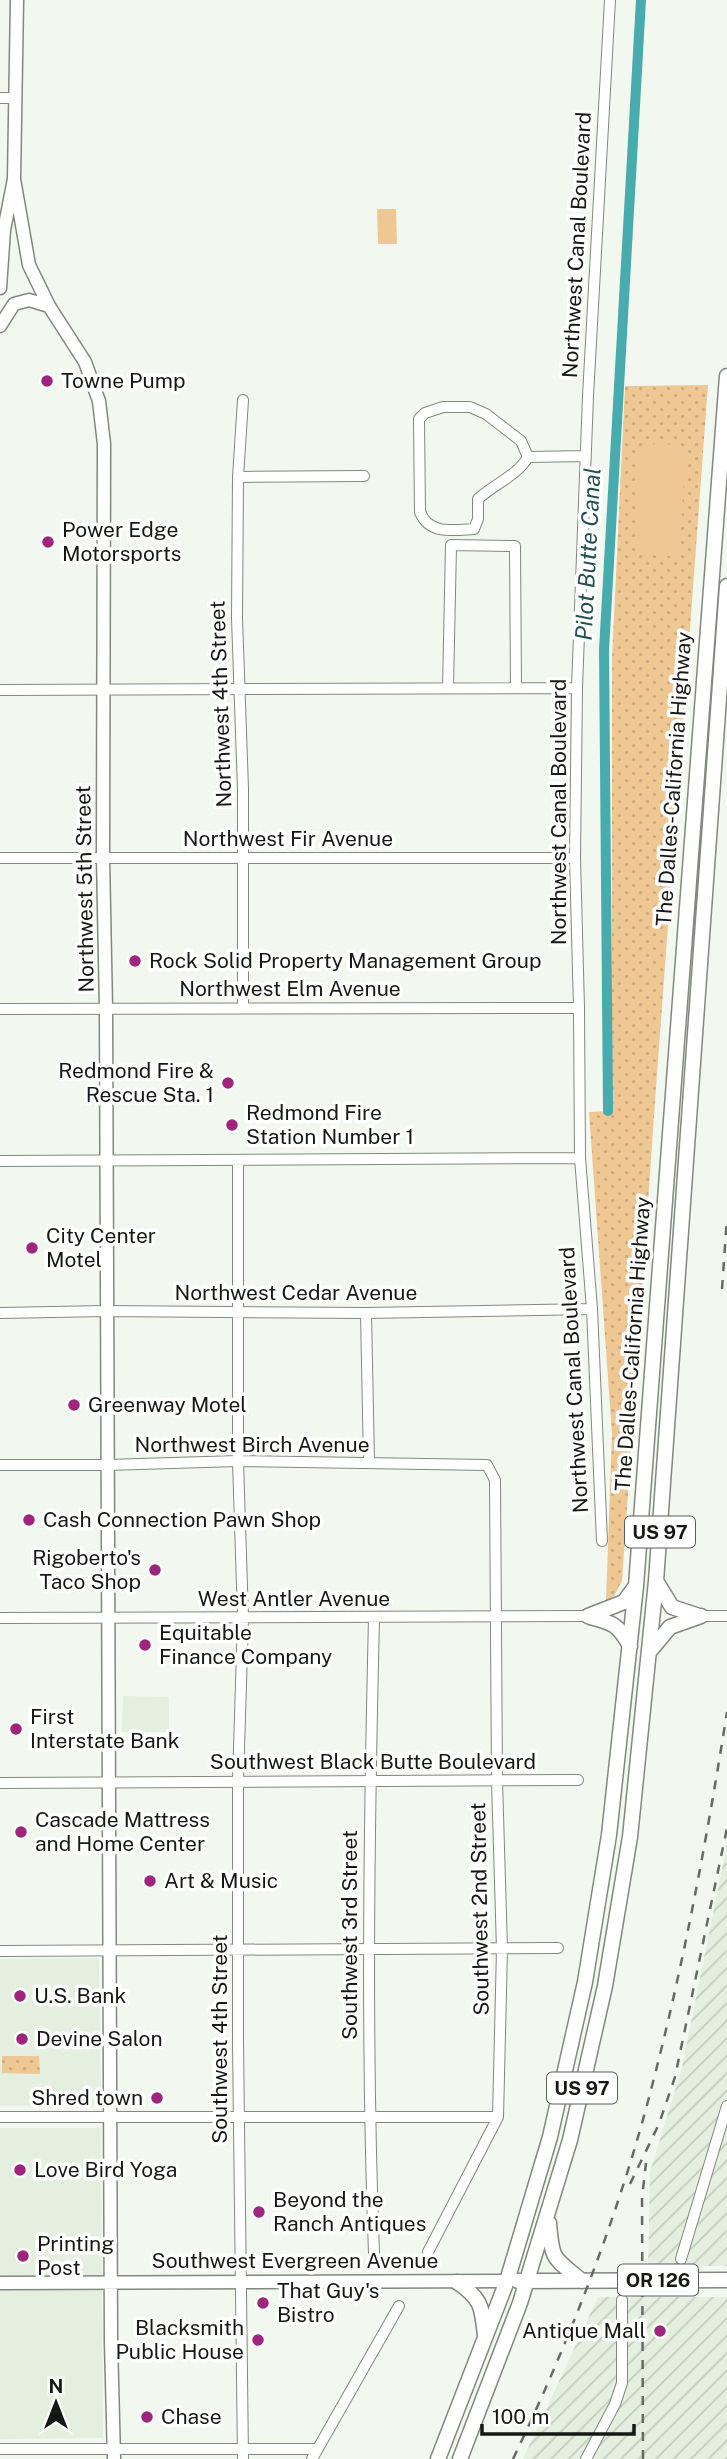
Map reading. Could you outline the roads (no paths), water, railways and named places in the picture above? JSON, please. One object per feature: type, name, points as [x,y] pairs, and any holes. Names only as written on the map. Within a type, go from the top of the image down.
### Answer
[{"type":"highway","name":"The Dalles-California Highway","points":[[438,2459],[507,2281],[550,2137],[585,1982],[609,1836],[636,1586],[727,376]]},
{"type":"highway","name":"The Dalles-California Highway","points":[[460,2459],[527,2281],[548,2215],[588,2063],[610,1959],[630,1837],[656,1581],[727,586]]},
{"type":"highway","points":[[656,1581],[673,1607],[701,1616]]},
{"type":"highway","points":[[588,1616],[624,1602],[636,1586]]},
{"type":"highway","points":[[588,1616],[620,1628],[629,1646]]},
{"type":"highway","points":[[649,1652],[670,1628],[701,1616]]},
{"type":"highway","points":[[548,2215],[555,2259],[586,2281]]},
{"type":"highway","name":"OR 126","points":[[586,2281],[727,2280]]},
{"type":"highway","name":"Southwest Evergreen Avenue","points":[[507,2281],[586,2281]]},
{"type":"highway","points":[[457,2282],[479,2301],[485,2342]]},
{"type":"main road","points":[[0,288],[4,230],[14,179],[17,0]]},
{"type":"main road","name":"Northwest 5th Street","points":[[14,179],[29,265],[49,306],[85,362],[100,408],[104,444],[103,858],[106,1009],[110,2342],[114,2454]]},
{"type":"main road","points":[[0,326],[13,304],[29,300],[49,306]]},
{"type":"main road","name":"Southwest Evergreen Avenue","points":[[0,2283],[507,2281]]},
{"type":"street","name":"Northwest Canal Boulevard","points":[[602,1541],[592,1310],[580,1158],[575,858],[577,688],[586,456],[610,0]]},
{"type":"street","points":[[0,98],[16,98]]},
{"type":"street","name":"Northwest 4th Street","points":[[243,400],[239,477],[238,689],[243,789],[243,1008]]},
{"type":"street","points":[[443,407],[470,407],[486,414],[521,441],[528,457],[522,468],[492,486],[478,499],[478,519],[474,529],[435,528],[424,522],[420,512],[419,419],[425,413],[443,407]]},
{"type":"street","points":[[528,457],[586,456]]},
{"type":"street","points":[[239,477],[364,476]]},
{"type":"street","points":[[448,688],[451,545],[515,546],[516,688]]},
{"type":"street","points":[[0,690],[577,688]]},
{"type":"street","name":"Northwest Fir Avenue","points":[[0,858],[575,858]]},
{"type":"street","name":"Northwest Elm Avenue","points":[[0,1009],[579,1008]]},
{"type":"street","points":[[0,1161],[580,1158]]},
{"type":"street","points":[[238,1160],[238,1461],[243,1618]]},
{"type":"street","name":"Northwest Cedar Avenue","points":[[0,1313],[592,1310]]},
{"type":"street","points":[[366,1313],[369,1462]]},
{"type":"street","name":"Northwest Birch Avenue","points":[[0,1465],[238,1461],[487,1465],[495,1480]]},
{"type":"street","name":"Southwest 2nd Street","points":[[495,1480],[497,1781],[502,1949],[498,2117]]},
{"type":"street","name":"West Antler Avenue","points":[[0,1618],[588,1616]]},
{"type":"street","points":[[701,1616],[727,1616]]},
{"type":"street","name":"Southwest 4th Street","points":[[243,1618],[239,1782],[243,2454]]},
{"type":"street","name":"Southwest 3rd Street","points":[[374,1618],[370,1782],[369,2117],[374,2253]]},
{"type":"street","name":"Southwest Black Butte Boulevard","points":[[0,1783],[578,1780]]},
{"type":"street","points":[[0,1951],[558,1948]]},
{"type":"street","points":[[681,2259],[726,2110]]},
{"type":"street","points":[[0,2117],[498,2117],[428,2252]]},
{"type":"street","points":[[586,2459],[615,2404],[622,2383],[622,2300]]},
{"type":"street","points":[[0,2449],[114,2454],[315,2454],[399,2306]]},
{"type":"waterway","name":"Pilot Butte Canal","points":[[608,1111],[604,650],[641,0]]},
{"type":"railway","points":[[722,1289],[727,1218]]},
{"type":"railway","points":[[513,2459],[592,2276],[639,2134],[685,1947],[727,1712]]},
{"type":"railway","points":[[630,2184],[659,2124],[675,2077],[727,1828]]},
{"type":"railway","points":[[643,2459],[642,2198],[646,2163]]},
{"type":"place","name":"Towne Pump","points":[[47,381]]},
{"type":"place","name":"Power Edge Motorsports","points":[[48,542]]},
{"type":"place","name":"Rock Solid Property Management Group","points":[[135,961]]},
{"type":"place","name":"Redmond Fire & Rescue Sta. 1","points":[[228,1083]]},
{"type":"place","name":"Redmond Fire Station Number 1","points":[[232,1125]]},
{"type":"place","name":"City Center Motel","points":[[32,1248]]},
{"type":"place","name":"Greenway Motel","points":[[74,1405]]},
{"type":"place","name":"Cash Connection Pawn Shop","points":[[29,1520]]},
{"type":"place","name":"Rigoberto's Taco Shop","points":[[155,1570]]},
{"type":"place","name":"Equitable Finance Company","points":[[145,1645]]},
{"type":"place","name":"First Interstate Bank","points":[[16,1729]]},
{"type":"place","name":"Cascade Mattress and Home Center","points":[[21,1832]]},
{"type":"place","name":"Art & Music","points":[[150,1881]]},
{"type":"place","name":"U.S. Bank","points":[[20,1996]]},
{"type":"place","name":"Devine Salon","points":[[22,2039]]},
{"type":"place","name":"Shred town","points":[[157,2098]]},
{"type":"place","name":"Love Bird Yoga","points":[[20,2170]]},
{"type":"place","name":"Beyond the Ranch Antiques","points":[[259,2212]]},
{"type":"place","name":"Printing Post","points":[[23,2256]]},
{"type":"place","name":"That Guy's Bistro","points":[[263,2303]]},
{"type":"place","name":"Antique Mall","points":[[660,2331]]},
{"type":"place","name":"Blacksmith Public House","points":[[258,2340]]},
{"type":"place","name":"Chase","points":[[147,2417]]}]
